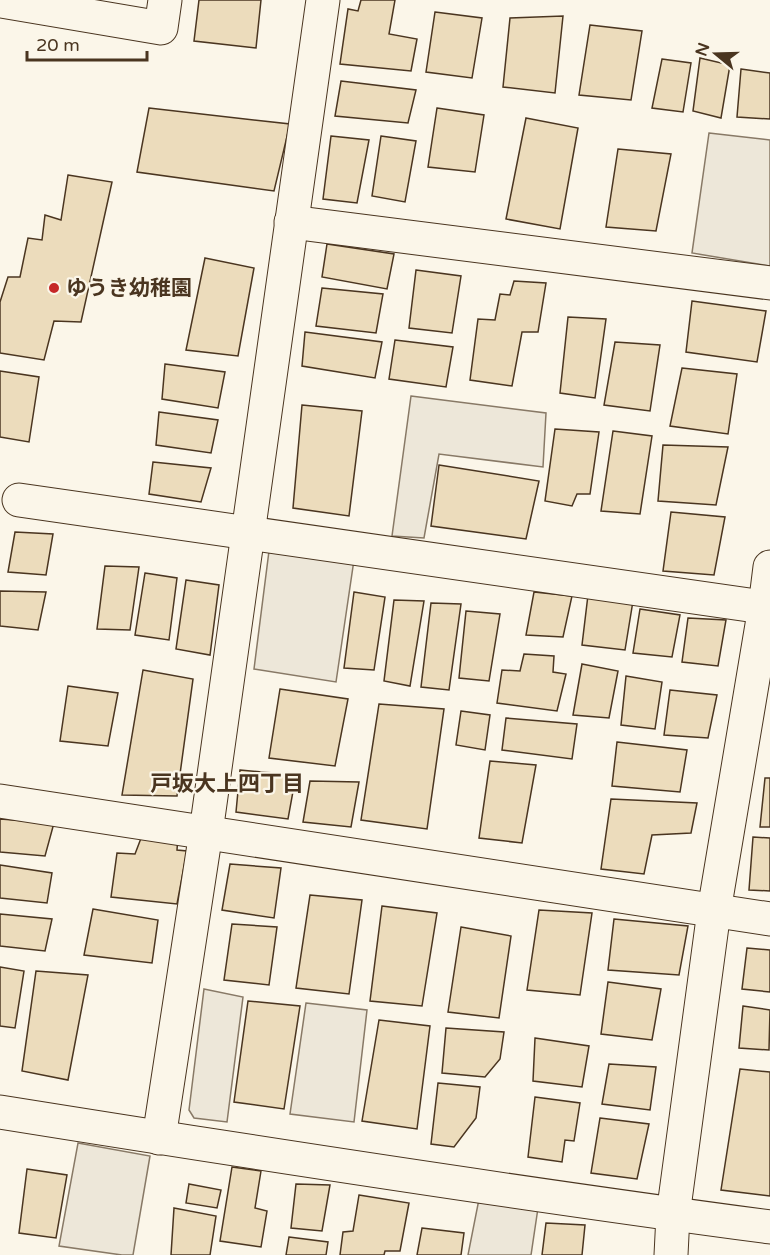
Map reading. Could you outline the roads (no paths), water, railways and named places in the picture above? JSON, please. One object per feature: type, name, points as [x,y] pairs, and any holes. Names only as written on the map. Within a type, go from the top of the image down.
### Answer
[{"type":"street","points":[[2,0],[161,28],[165,0]]},
{"type":"street","points":[[159,1138],[206,832],[323,0]]},
{"type":"street","points":[[291,222],[770,283]]},
{"type":"street","points":[[19,500],[767,608]]},
{"type":"street","points":[[671,1255],[673,1215],[714,911],[767,608],[770,567]]},
{"type":"street","points":[[0,801],[770,919]]},
{"type":"street","points":[[0,1112],[673,1215],[770,1227]]},
{"type":"place","name":"ゆうき幼稚園","points":[[54,288]]},
{"type":"district","name":"戸坂大上四丁目","points":[[227,783]]}]
